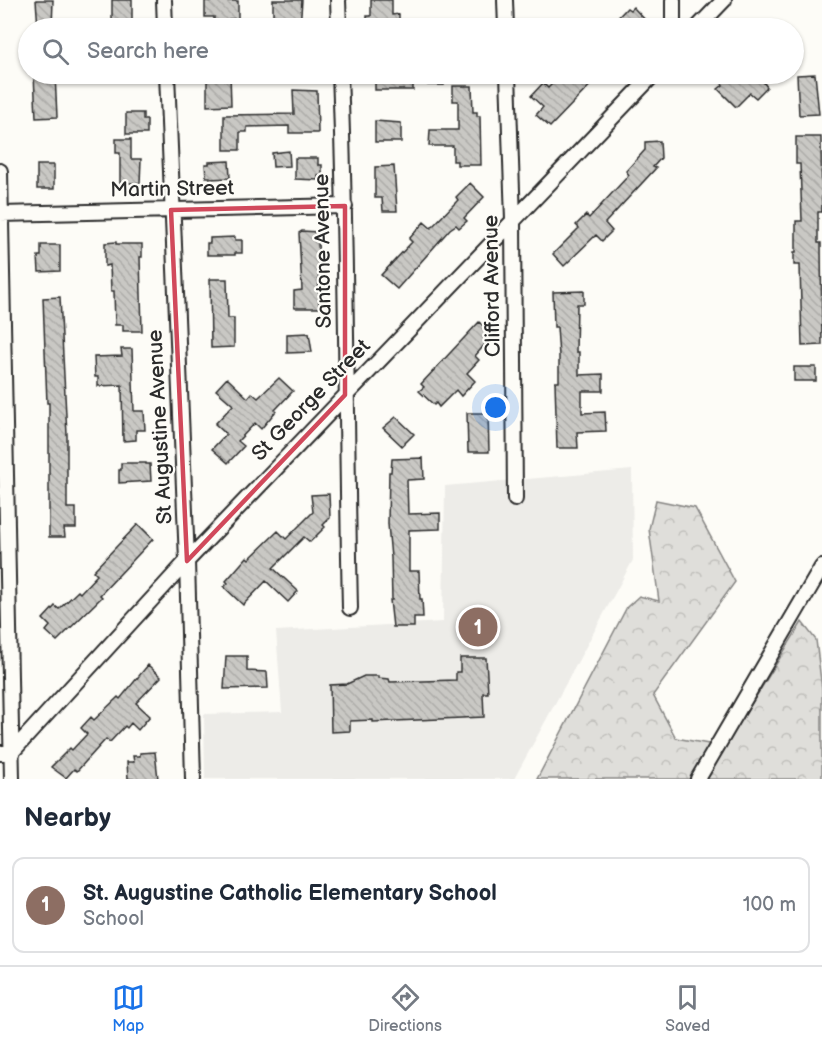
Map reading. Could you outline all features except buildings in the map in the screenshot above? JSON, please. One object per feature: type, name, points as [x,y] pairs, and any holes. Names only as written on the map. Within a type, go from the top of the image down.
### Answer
[{"type":"street","points":[[164,0],[165,18]]},
{"type":"street","points":[[338,0],[339,18]]},
{"type":"street","points":[[505,0],[506,18]]},
{"type":"street","points":[[672,0],[673,18]]},
{"type":"street","points":[[707,18],[724,0]]},
{"type":"street","name":"St Augustine Avenue","points":[[167,84],[187,561],[193,779]]},
{"type":"street","name":"Santone Avenue","points":[[340,84],[345,206],[345,395],[350,608]]},
{"type":"street","name":"Clifford Avenue","points":[[508,84],[513,220],[515,499]]},
{"type":"street","name":"St George Street","points":[[5,753],[644,84]]},
{"type":"street","points":[[0,171],[5,753],[12,779]]},
{"type":"street","name":"Martin Street","points":[[1,214],[345,206]]},
{"type":"street","points":[[698,779],[822,567]]},
{"type":"highlighted area","points":[[345,206],[345,395],[187,561],[171,210]]},
{"type":"shaded area","points":[[632,470],[633,560],[514,779],[205,779],[204,714],[282,712],[276,631],[443,622],[445,486]]},
{"type":"green space","points":[[656,500],[695,508],[735,582],[653,695],[676,738],[725,747],[802,622],[816,640],[822,689],[822,779],[537,779],[627,607],[639,596],[659,601],[649,529]]},
{"type":"place","name":"St. Augustine Catholic Elementary School","points":[[478,627]]}]
